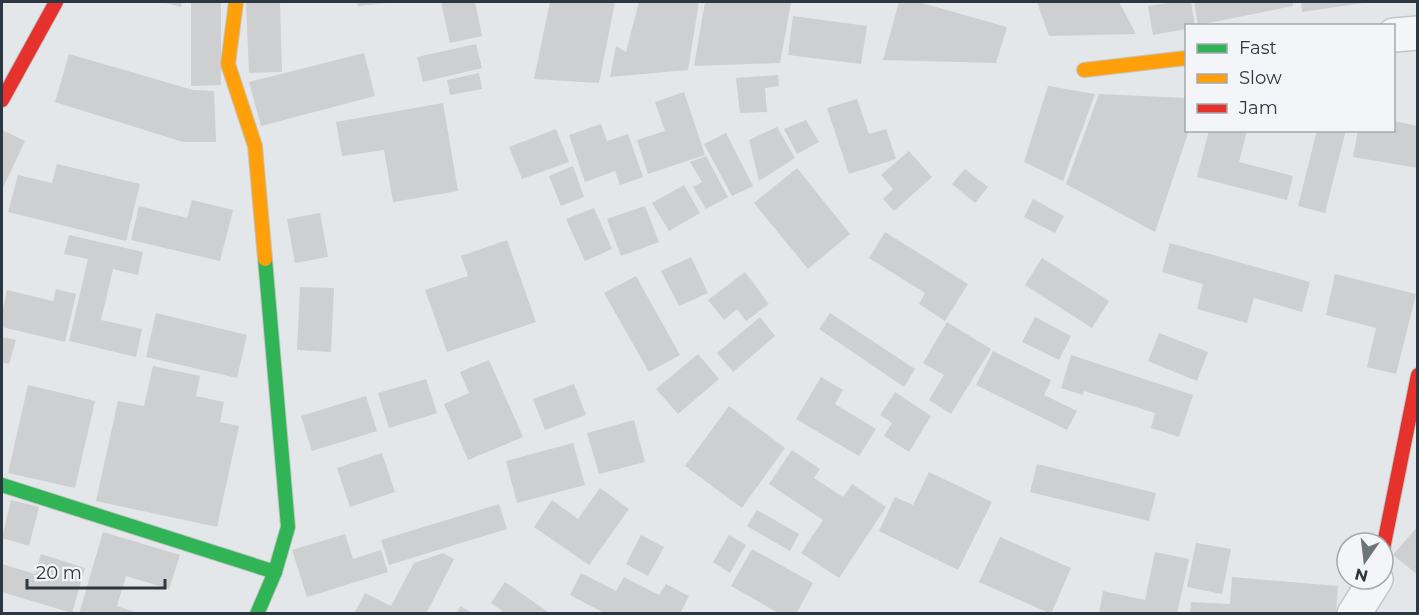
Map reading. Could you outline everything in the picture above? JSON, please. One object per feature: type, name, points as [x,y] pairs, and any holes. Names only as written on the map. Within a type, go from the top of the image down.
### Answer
[{"type":"street","points":[[2,100],[56,2]]},
{"type":"street","points":[[236,2],[228,64],[255,146],[288,527],[275,572],[256,614]]},
{"type":"street","points":[[1395,35],[1418,33]]},
{"type":"street","points":[[1084,69],[1185,58]]},
{"type":"street","points":[[1387,531],[1418,375]]},
{"type":"street","points":[[2,485],[275,572]]},
{"type":"street","points":[[1354,614],[1368,591]]},
{"type":"building","points":[[162,2],[182,2],[181,7]]},
{"type":"building","points":[[191,2],[221,2],[221,85],[191,86]]},
{"type":"building","points":[[246,2],[280,2],[282,72],[249,73]]},
{"type":"building","points":[[357,2],[387,2],[387,3],[358,6]]},
{"type":"building","points":[[441,2],[475,2],[482,36],[450,43]]},
{"type":"building","points":[[550,2],[615,2],[599,83],[534,79]]},
{"type":"building","points":[[639,2],[699,2],[688,70],[610,77],[616,46],[626,52]]},
{"type":"building","points":[[705,2],[791,3],[780,63],[694,66]]},
{"type":"building","points":[[899,2],[918,2],[1007,27],[996,63],[883,60]]},
{"type":"building","points":[[1037,2],[1119,2],[1136,34],[1049,36]]},
{"type":"building","points":[[1191,2],[1195,24],[1185,24],[1185,29],[1153,35],[1148,6]]},
{"type":"building","points":[[1194,2],[1293,2],[1293,6],[1198,24]]},
{"type":"building","points":[[1301,2],[1363,2],[1363,3],[1302,12]]},
{"type":"building","points":[[793,16],[867,26],[861,64],[788,55]]},
{"type":"building","points":[[476,44],[482,68],[423,82],[417,57]]},
{"type":"building","points":[[364,53],[375,96],[261,126],[249,82]]},
{"type":"building","points":[[69,54],[193,90],[214,91],[216,142],[183,142],[55,102]]},
{"type":"building","points":[[479,73],[482,89],[450,95],[447,80]]},
{"type":"building","points":[[778,75],[779,86],[765,88],[767,112],[740,113],[736,78]]},
{"type":"building","points":[[1048,86],[1095,94],[1063,181],[1024,162]]},
{"type":"building","points":[[684,92],[705,155],[648,174],[637,140],[665,131],[655,102]]},
{"type":"building","points":[[1099,94],[1185,98],[1185,132],[1188,132],[1155,232],[1066,184]]},
{"type":"building","points":[[857,99],[869,134],[886,129],[896,159],[849,174],[827,108]]},
{"type":"building","points":[[443,103],[458,191],[393,202],[384,150],[342,156],[336,122]]},
{"type":"building","points":[[806,120],[819,142],[797,154],[784,129]]},
{"type":"building","points":[[1395,121],[1418,126],[1418,168],[1353,157],[1358,132],[1395,132]]},
{"type":"building","points":[[601,124],[607,141],[628,134],[643,177],[620,185],[615,171],[585,182],[569,135]]},
{"type":"building","points":[[777,127],[795,158],[759,181],[749,140]]},
{"type":"building","points":[[556,129],[569,162],[522,179],[509,147]]},
{"type":"building","points":[[2,130],[25,141],[2,190]]},
{"type":"building","points":[[1208,132],[1246,132],[1239,162],[1293,176],[1287,200],[1197,177]]},
{"type":"building","points":[[1316,132],[1345,132],[1325,213],[1298,206]]},
{"type":"building","points":[[726,133],[753,186],[732,196],[704,144]]},
{"type":"building","points":[[909,151],[932,177],[894,211],[883,199],[893,189],[881,175]]},
{"type":"building","points":[[706,156],[728,197],[706,209],[693,187],[702,182],[690,162]]},
{"type":"building","points":[[57,164],[140,184],[126,241],[8,212],[18,175],[52,183]]},
{"type":"building","points":[[573,166],[584,197],[561,206],[549,176]]},
{"type":"building","points":[[797,168],[850,234],[808,269],[754,203]]},
{"type":"building","points":[[965,169],[988,187],[975,203],[952,184]]},
{"type":"building","points":[[684,185],[700,213],[669,231],[652,203]]},
{"type":"building","points":[[1033,199],[1064,216],[1055,233],[1024,217]]},
{"type":"building","points":[[192,200],[233,210],[220,261],[131,240],[139,206],[187,218]]},
{"type":"building","points":[[645,206],[659,242],[621,256],[607,219]]},
{"type":"building","points":[[594,208],[612,249],[585,261],[566,219]]},
{"type":"building","points":[[320,213],[328,257],[295,263],[287,219]]},
{"type":"building","points":[[885,232],[968,284],[945,321],[919,304],[925,293],[869,258]]},
{"type":"building","points":[[69,235],[143,252],[138,275],[113,269],[101,320],[142,329],[136,357],[69,341],[88,259],[64,254]]},
{"type":"building","points":[[507,240],[536,322],[447,352],[425,290],[468,276],[461,256]]},
{"type":"building","points":[[1170,243],[1310,282],[1302,312],[1254,298],[1247,323],[1197,309],[1203,284],[1162,272]]},
{"type":"building","points":[[691,257],[708,293],[679,306],[661,271]]},
{"type":"building","points":[[1042,258],[1109,301],[1092,328],[1025,285]]},
{"type":"building","points":[[745,272],[769,304],[746,321],[737,309],[724,320],[708,300]]},
{"type":"building","points":[[1335,274],[1416,294],[1396,374],[1367,367],[1376,328],[1326,315]]},
{"type":"building","points":[[636,276],[680,355],[649,372],[604,293]]},
{"type":"building","points":[[300,287],[334,288],[331,352],[297,350]]},
{"type":"building","points":[[56,289],[76,294],[65,342],[2,327],[7,290],[53,301]]},
{"type":"building","points":[[156,313],[247,335],[237,378],[146,357]]},
{"type":"building","points":[[830,313],[915,369],[904,387],[819,329]]},
{"type":"building","points":[[760,317],[775,336],[733,372],[717,353]]},
{"type":"building","points":[[1035,317],[1071,336],[1059,360],[1022,342]]},
{"type":"building","points":[[947,322],[991,349],[951,414],[929,400],[944,375],[923,363]]},
{"type":"building","points":[[1159,333],[1208,352],[1197,381],[1148,361]]},
{"type":"building","points":[[2,337],[16,340],[9,364],[2,362]]},
{"type":"building","points":[[993,351],[1051,380],[1044,395],[1077,411],[1067,430],[976,385]]},
{"type":"building","points":[[698,354],[719,379],[678,414],[656,389]]},
{"type":"building","points":[[1071,355],[1193,395],[1179,437],[1151,428],[1155,413],[1084,391],[1083,395],[1061,388]]},
{"type":"building","points":[[489,360],[523,437],[468,460],[444,404],[469,393],[460,372]]},
{"type":"building","points":[[153,366],[200,376],[196,396],[224,402],[220,422],[239,426],[217,527],[96,501],[118,401],[144,406]]},
{"type":"building","points":[[821,377],[843,390],[835,404],[876,429],[859,456],[796,419]]},
{"type":"building","points":[[426,379],[437,413],[389,428],[378,393]]},
{"type":"building","points":[[574,384],[586,415],[545,430],[533,399]]},
{"type":"building","points":[[28,385],[95,401],[75,488],[8,473]]},
{"type":"building","points":[[895,392],[931,416],[909,452],[884,436],[892,423],[880,415]]},
{"type":"building","points":[[366,396],[377,431],[312,451],[301,416]]},
{"type":"building","points":[[729,406],[785,448],[742,508],[685,466]]},
{"type":"building","points":[[634,420],[645,462],[599,474],[587,433]]},
{"type":"building","points":[[573,443],[585,485],[517,503],[506,461]]},
{"type":"building","points":[[792,450],[820,469],[814,478],[843,497],[852,484],[886,507],[839,578],[801,553],[823,520],[769,484]]},
{"type":"building","points":[[382,453],[395,492],[350,507],[337,468]]},
{"type":"building","points":[[1037,464],[1156,493],[1149,521],[1030,492]]},
{"type":"building","points":[[929,472],[992,502],[958,570],[879,531],[895,497],[913,505]]},
{"type":"building","points":[[600,488],[629,509],[589,565],[534,527],[552,500],[578,519]]},
{"type":"building","points":[[11,500],[39,507],[29,546],[2,538]]},
{"type":"building","points":[[499,504],[507,529],[389,565],[381,540]]},
{"type":"building","points":[[757,510],[799,534],[790,551],[747,526]]},
{"type":"building","points":[[1418,526],[1418,575],[1395,557],[1395,553]]},
{"type":"building","points":[[103,532],[180,555],[169,589],[126,576],[117,606],[141,614],[79,614]]},
{"type":"building","points":[[345,534],[353,559],[381,550],[388,572],[307,597],[292,550]]},
{"type":"building","points":[[641,535],[664,547],[648,576],[626,564]]},
{"type":"building","points":[[729,535],[746,545],[730,573],[713,562]]},
{"type":"building","points":[[1000,537],[1071,568],[1051,614],[979,582]]},
{"type":"building","points":[[1196,543],[1231,549],[1222,594],[1187,587]]},
{"type":"building","points":[[752,549],[813,583],[796,614],[780,614],[731,586]]},
{"type":"building","points":[[1155,552],[1189,559],[1177,614],[1099,613],[1103,591],[1145,600]]},
{"type":"building","points":[[443,553],[454,559],[426,614],[354,614],[365,593],[391,606],[414,563]]},
{"type":"building","points":[[41,554],[85,568],[72,613],[2,592],[2,564],[35,574]]},
{"type":"building","points":[[581,573],[616,591],[624,577],[659,595],[666,584],[689,596],[680,614],[606,614],[570,595]]},
{"type":"building","points":[[1232,577],[1335,586],[1335,591],[1338,591],[1336,614],[1190,614],[1191,602],[1230,604]]},
{"type":"building","points":[[505,582],[551,614],[506,614],[491,603]]},
{"type":"building","points":[[460,606],[474,614],[456,614]]},
{"type":"traffic: fast","points":[[257,614],[275,572],[288,527],[265,259]]},
{"type":"traffic: fast","points":[[2,485],[275,572]]},
{"type":"traffic: slow","points":[[236,2],[228,64],[255,146],[265,259]]},
{"type":"traffic: slow","points":[[1084,70],[1185,58]]},
{"type":"traffic: jam","points":[[2,100],[56,2]]},
{"type":"traffic: jam","points":[[1387,531],[1418,375]]}]
